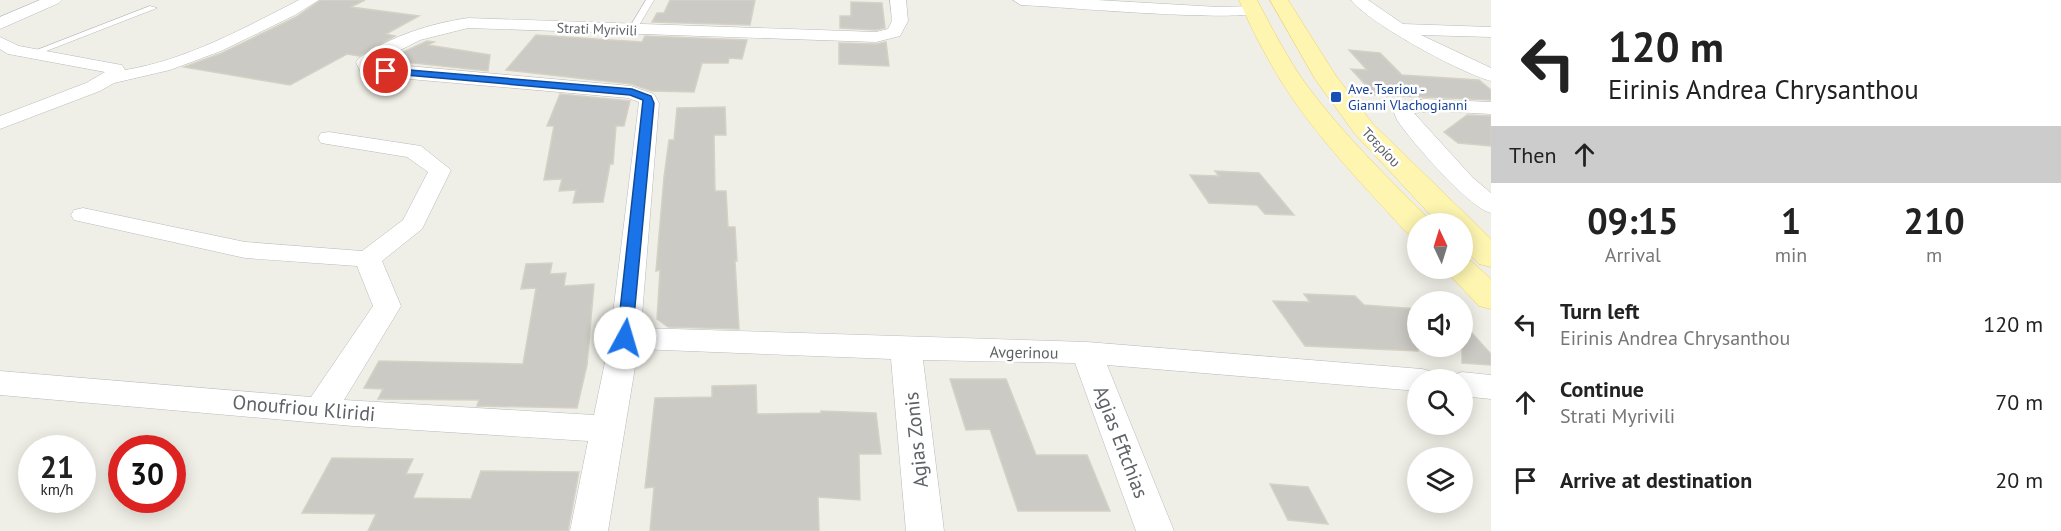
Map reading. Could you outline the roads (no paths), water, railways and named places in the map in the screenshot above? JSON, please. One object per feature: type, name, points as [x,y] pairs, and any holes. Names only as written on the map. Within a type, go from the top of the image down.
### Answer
[{"type":"main road","name":"Τσερίου","points":[[1279,0],[1326,79],[1364,129],[1445,213]]},
{"type":"main road","name":"Τσερίου","points":[[1254,11],[1306,100],[1353,157],[1407,214]]},
{"type":"main road","points":[[1473,240],[1491,257]]},
{"type":"main road","points":[[1471,279],[1491,298]]},
{"type":"street","points":[[0,24],[24,11],[54,0]]},
{"type":"street","points":[[0,123],[114,77],[158,69],[271,21],[311,0]]},
{"type":"street","name":"Strati Myrivili","points":[[625,338],[649,103],[647,98],[632,92],[386,71],[366,67],[364,62],[385,49],[426,32],[468,23],[876,37],[894,32],[900,21],[898,0]]},
{"type":"street","points":[[1021,0],[1218,12],[1254,11]]},
{"type":"street","points":[[1359,0],[1378,17],[1398,29],[1491,75]]},
{"type":"street","points":[[1398,29],[1491,32]]},
{"type":"street","points":[[0,42],[14,50],[116,69],[117,74],[114,77]]},
{"type":"street","points":[[1491,108],[1413,106],[1403,110],[1407,120],[1421,136],[1465,183],[1491,206]]},
{"type":"street","points":[[83,215],[246,250],[368,259],[413,224],[440,170],[413,151],[329,138]]},
{"type":"street","points":[[320,410],[387,306],[368,259]]},
{"type":"street","points":[[589,531],[625,338]]},
{"type":"street","name":"Avgerinou","points":[[625,338],[906,350],[1087,353],[1407,379]]},
{"type":"street","name":"Agias Zonis","points":[[906,350],[925,531]]},
{"type":"street","name":"Agias Eftchias","points":[[1087,353],[1155,531]]},
{"type":"street","name":"Onoufriou Kliridi","points":[[0,383],[320,410],[608,429]]},
{"type":"street","points":[[1473,385],[1491,387]]},
{"type":"lane","points":[[632,30],[650,0]]},
{"type":"lane","points":[[33,53],[153,8]]},
{"type":"place","name":"Ave. Tseriou - Gianni Vlachogianni","points":[[1336,97]]}]
